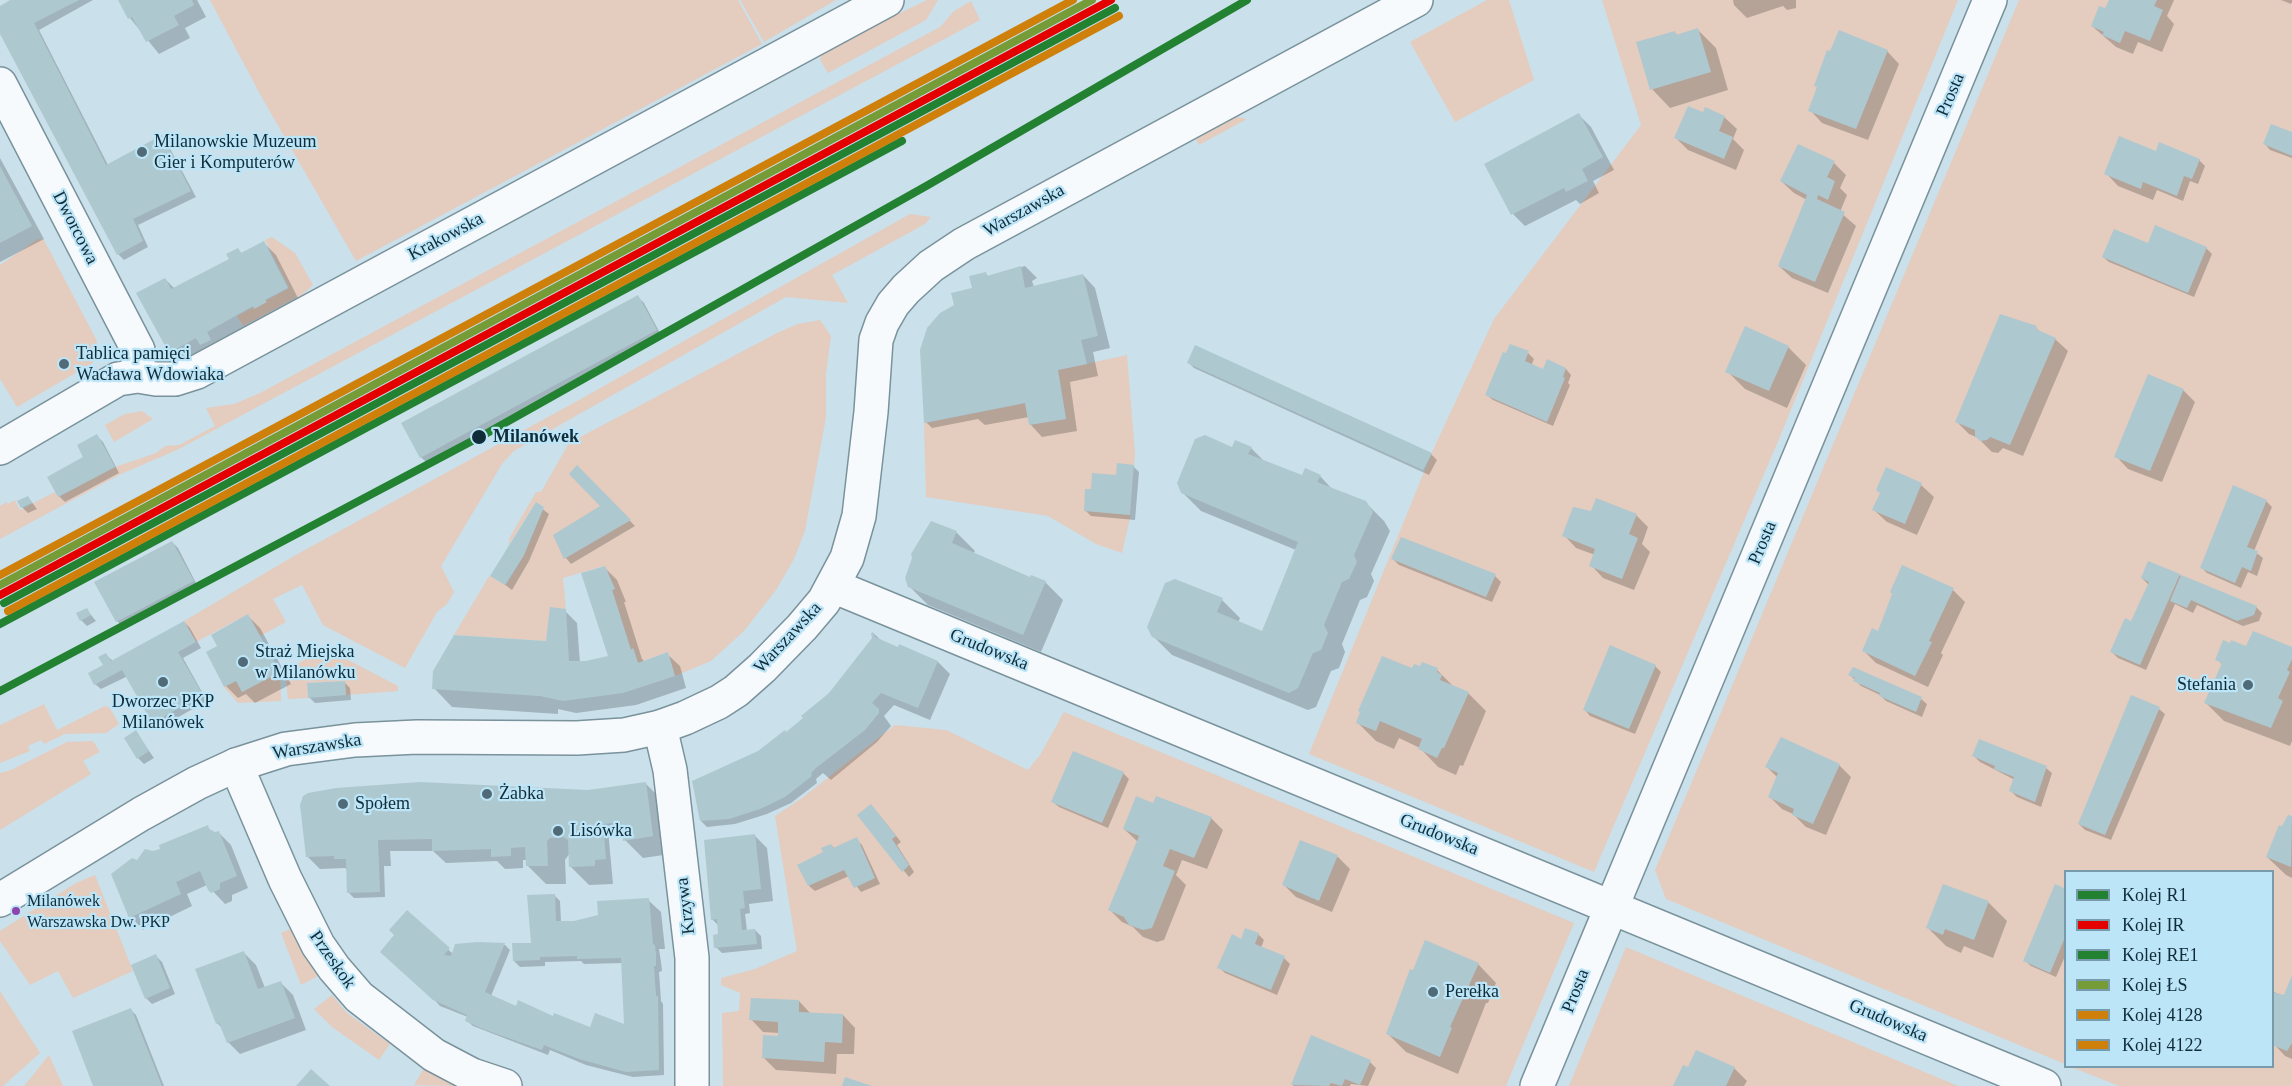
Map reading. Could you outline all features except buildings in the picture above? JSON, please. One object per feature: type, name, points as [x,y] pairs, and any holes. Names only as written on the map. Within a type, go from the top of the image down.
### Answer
[{"type":"street","name":"Krakowska","points":[[0,448],[118,379],[138,376],[175,379],[197,372],[887,0]]},
{"type":"street","name":"Warszawska","points":[[0,900],[141,814],[197,783],[236,765],[286,749],[355,740],[417,737],[624,735],[660,727],[704,710],[736,691],[762,668],[824,601],[847,558],[859,516],[876,340],[888,313],[906,289],[931,266],[964,244],[1416,0]]},
{"type":"street","name":"Prosta","points":[[1537,1086],[1990,0]]},
{"type":"street","name":"Dworcowa","points":[[0,84],[138,350],[138,376]]},
{"type":"street","name":"Grudowska","points":[[833,586],[2044,1086]]},
{"type":"street","name":"Krzywa","points":[[660,727],[670,770],[692,958],[692,1086]]},
{"type":"street","name":"Przeskok","points":[[236,765],[290,889],[318,945],[334,968],[359,997],[434,1055],[472,1075],[505,1086]]},
{"type":"shaded area","points":[[210,0],[738,0],[762,44],[356,261],[261,96]]},
{"type":"shaded area","points":[[740,0],[836,0],[764,42]]},
{"type":"shaded area","points":[[927,0],[938,0],[926,20],[828,73],[820,60],[822,51]]},
{"type":"shaded area","points":[[1487,0],[1509,0],[1534,80],[1455,122],[1410,42]]},
{"type":"shaded area","points":[[1602,0],[1958,0],[1779,439],[1594,872],[1309,754],[1433,450],[1494,319],[1641,125]]},
{"type":"shaded area","points":[[2019,0],[2292,0],[2292,1086],[2119,1086],[2074,1068],[2274,1068],[2274,870],[2064,870],[2064,1064],[1666,899],[1655,870]]},
{"type":"shaded area","points":[[971,1],[980,20],[177,450],[121,474],[0,539],[0,506],[6,502],[8,504],[15,500],[20,510],[55,492],[58,497],[115,467],[156,453],[165,446],[179,445],[215,426],[206,408],[234,404],[260,393],[940,27],[954,11]]},
{"type":"shaded area","points":[[1233,116],[1247,119],[1199,145],[1195,137]]},
{"type":"shaded area","points":[[910,214],[931,217],[925,224],[832,275],[848,303],[786,297],[514,451],[502,464],[441,566],[454,592],[447,604],[437,612],[405,668],[323,625],[302,585],[273,599],[286,622],[260,636],[248,614],[196,642],[184,621],[294,556],[579,400]]},
{"type":"shaded area","points":[[272,237],[295,253],[313,285],[303,294],[243,326],[237,316],[289,288],[265,240]]},
{"type":"shaded area","points":[[38,239],[44,240],[97,341],[93,363],[17,407],[0,379],[0,265]]},
{"type":"shaded area","points":[[820,320],[831,336],[826,374],[826,417],[805,531],[794,559],[776,590],[744,631],[711,661],[675,676],[668,652],[638,663],[634,649],[631,650],[612,590],[614,589],[604,566],[563,578],[566,609],[546,641],[454,635],[488,578],[490,576],[506,585],[524,555],[544,507],[536,502],[508,546],[510,537],[536,492],[541,492],[569,443],[779,332],[798,324]]},
{"type":"shaded area","points":[[1127,355],[1135,453],[1130,518],[1122,553],[1096,544],[1048,516],[926,497],[924,423],[1025,403],[1029,425],[1066,418],[1058,370]]},
{"type":"shaded area","points":[[142,411],[153,419],[114,442],[105,425],[125,414]]},
{"type":"shaded area","points":[[325,648],[398,686],[398,691],[346,695],[344,681],[307,683],[308,698],[288,699],[285,671]]},
{"type":"shaded area","points":[[280,672],[281,701],[238,703],[224,687],[236,681],[242,692]]},
{"type":"shaded area","points":[[44,704],[57,730],[105,706],[109,707],[119,724],[106,733],[65,734],[44,744],[41,740],[28,746],[30,751],[0,763],[0,725]]},
{"type":"shaded area","points":[[1064,712],[1574,923],[1506,1086],[723,1086],[722,1013],[739,1011],[740,993],[721,985],[721,978],[755,969],[797,951],[775,816],[802,798],[895,725],[946,730],[1028,770],[1040,755]]},
{"type":"shaded area","points":[[93,741],[100,752],[83,761],[91,774],[0,830],[0,773],[11,770],[67,742]]},
{"type":"shaded area","points":[[95,875],[133,971],[73,998],[58,971],[30,985],[0,941],[0,931],[76,883]]},
{"type":"shaded area","points":[[293,928],[320,975],[301,985],[281,933]]},
{"type":"shaded area","points":[[1626,947],[1958,1086],[1569,1086]]},
{"type":"shaded area","points":[[0,991],[40,1053],[3,1086],[0,1086]]},
{"type":"shaded area","points":[[332,995],[347,1013],[390,1044],[379,1060],[332,1027],[314,1009]]},
{"type":"shaded area","points":[[49,1055],[63,1086],[23,1086],[25,1085]]},
{"type":"shaded area","points":[[424,1068],[460,1086],[414,1085]]},
{"type":"rail line","name":"4122","points":[[0,575],[1073,0]]},
{"type":"rail line","name":"ŁS","points":[[0,585],[1092,0]]},
{"type":"rail line","name":"IR","points":[[0,595],[1111,0]]},
{"type":"rail line","name":"R1","points":[[0,691],[489,432],[928,185],[1247,0]]},
{"type":"rail line","name":"RE1","points":[[4,603],[1115,8]]},
{"type":"rail line","name":"4128","points":[[8,611],[1119,16]]},
{"type":"rail line","name":"R1","points":[[0,624],[902,141]]},
{"type":"place","name":"Milanowskie Muzeum Gier i Komputerów","points":[[142,152]]},
{"type":"place","name":"Tablica pamięci Wacława Wdowiaka","points":[[64,364]]},
{"type":"place","name":"Milanówek","points":[[479,437]]},
{"type":"place","name":"Straż Miejska w Milanówku","points":[[243,662]]},
{"type":"place","name":"Dworzec PKP Milanówek","points":[[163,682]]},
{"type":"place","name":"Stefania","points":[[2248,685]]},
{"type":"place","name":"Żabka","points":[[487,794]]},
{"type":"place","name":"Społem","points":[[343,804]]},
{"type":"place","name":"Lisówka","points":[[558,831]]},
{"type":"place","name":"Milanówek Warszawska Dw. PKP","points":[[16,911]]},
{"type":"place","name":"Perełka","points":[[1433,992]]}]
